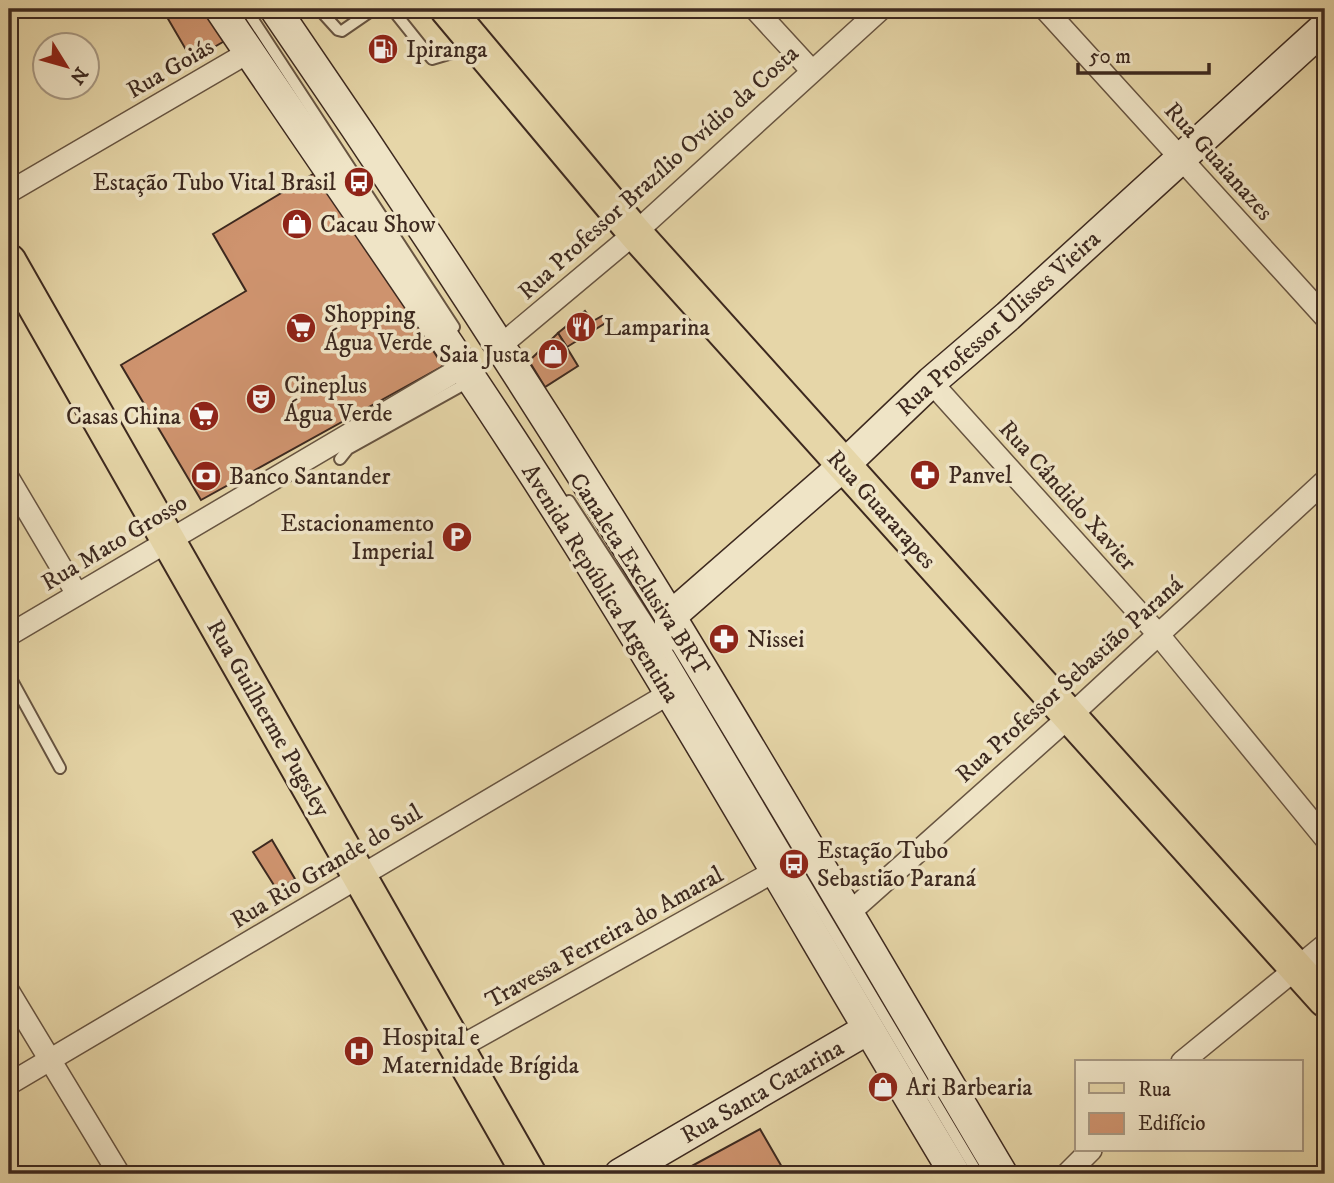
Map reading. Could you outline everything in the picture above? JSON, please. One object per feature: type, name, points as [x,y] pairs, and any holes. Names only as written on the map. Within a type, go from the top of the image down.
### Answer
[{"type":"main road","name":"Rua Guararapes","points":[[447,9],[635,233],[1325,1000]]},
{"type":"main road","name":"Rua Guilherme Pugsley","points":[[9,261],[530,1174]]},
{"type":"street","name":"Avenida República Argentina","points":[[220,9],[275,26],[500,346],[670,617],[1002,1174]]},
{"type":"street","points":[[755,9],[812,71]]},
{"type":"street","name":"Rua Professor Brazílio Ovídio da Costa","points":[[500,346],[635,233],[881,9]]},
{"type":"street","name":"Rua Guaianazes","points":[[1045,9],[1325,317]]},
{"type":"street","name":"Avenida República Argentina","points":[[275,26],[466,362],[670,693],[955,1174]]},
{"type":"street","name":"Rua Goiás","points":[[9,192],[275,26]]},
{"type":"street","name":"Rua Professor Ulisses Vieira","points":[[670,617],[843,466],[930,382],[1008,316],[1325,27]]},
{"type":"street","name":"Rua Mato Grosso","points":[[9,635],[466,362]]},
{"type":"street","name":"Rua Cândido Xavier","points":[[930,382],[1158,634],[1325,838]]},
{"type":"street","points":[[9,479],[77,594]]},
{"type":"street","name":"Rua Professor Sebastião Paraná","points":[[848,914],[1069,717],[1325,481]]},
{"type":"street","points":[[670,617],[670,693]]},
{"type":"street","name":"Rua Rio Grande do Sul","points":[[9,1084],[670,693]]},
{"type":"street","name":"Travessa Ferreira do Amaral","points":[[458,1048],[775,871]]},
{"type":"street","points":[[1184,1060],[1325,945]]},
{"type":"street","points":[[9,992],[119,1174]]},
{"type":"street","name":"Rua Santa Catarina","points":[[620,1174],[867,1029]]},
{"type":"street","points":[[1067,1174],[1089,1152]]},
{"type":"lane","points":[[246,9],[275,26]]},
{"type":"lane","points":[[319,9],[338,30],[342,30],[374,9]]},
{"type":"lane","points":[[392,9],[432,59],[478,45]]},
{"type":"lane","points":[[340,459],[348,449],[466,362]]},
{"type":"lane","name":"Canaleta Exclusiva BRT","points":[[565,495],[670,656],[978,1174]]},
{"type":"lane","points":[[9,675],[60,768]]},
{"type":"building","points":[[170,9],[210,9],[228,39],[192,60],[164,12]]},
{"type":"building","name":"Shopping Água Verde","points":[[318,171],[443,366],[201,500],[121,365],[246,291],[213,234]]},
{"type":"building","name":"Lamparina","points":[[585,311],[593,321],[602,316],[607,322],[567,347],[558,333]]},
{"type":"building","name":"Saia Justa","points":[[558,333],[578,366],[545,387],[529,361]]},
{"type":"building","points":[[272,840],[295,879],[277,890],[253,852]]},
{"type":"building","points":[[760,1129],[786,1174],[677,1174]]},
{"type":"place","name":"Ipiranga","points":[[383,49]]},
{"type":"place","name":"Estação Tubo Vital Brasil","points":[[359,182]]},
{"type":"place","name":"Cacau Show","points":[[297,224]]},
{"type":"place","name":"Lamparina","points":[[581,327]]},
{"type":"place","name":"Shopping Água Verde","points":[[301,328]]},
{"type":"place","name":"Saia Justa","points":[[553,354]]},
{"type":"place","name":"Cineplus Água Verde","points":[[261,399]]},
{"type":"place","name":"Casas China","points":[[204,416]]},
{"type":"place","name":"Panvel","points":[[925,475]]},
{"type":"place","name":"Banco Santander","points":[[206,476]]},
{"type":"place","name":"Estacionamento Imperial","points":[[457,537]]},
{"type":"place","name":"Nissei","points":[[724,639]]},
{"type":"place","name":"Estação Tubo Sebastião Paraná","points":[[794,864]]},
{"type":"place","name":"Hospital e Maternidade Brígida","points":[[359,1051]]},
{"type":"place","name":"Ari Barbearia","points":[[883,1087]]}]
